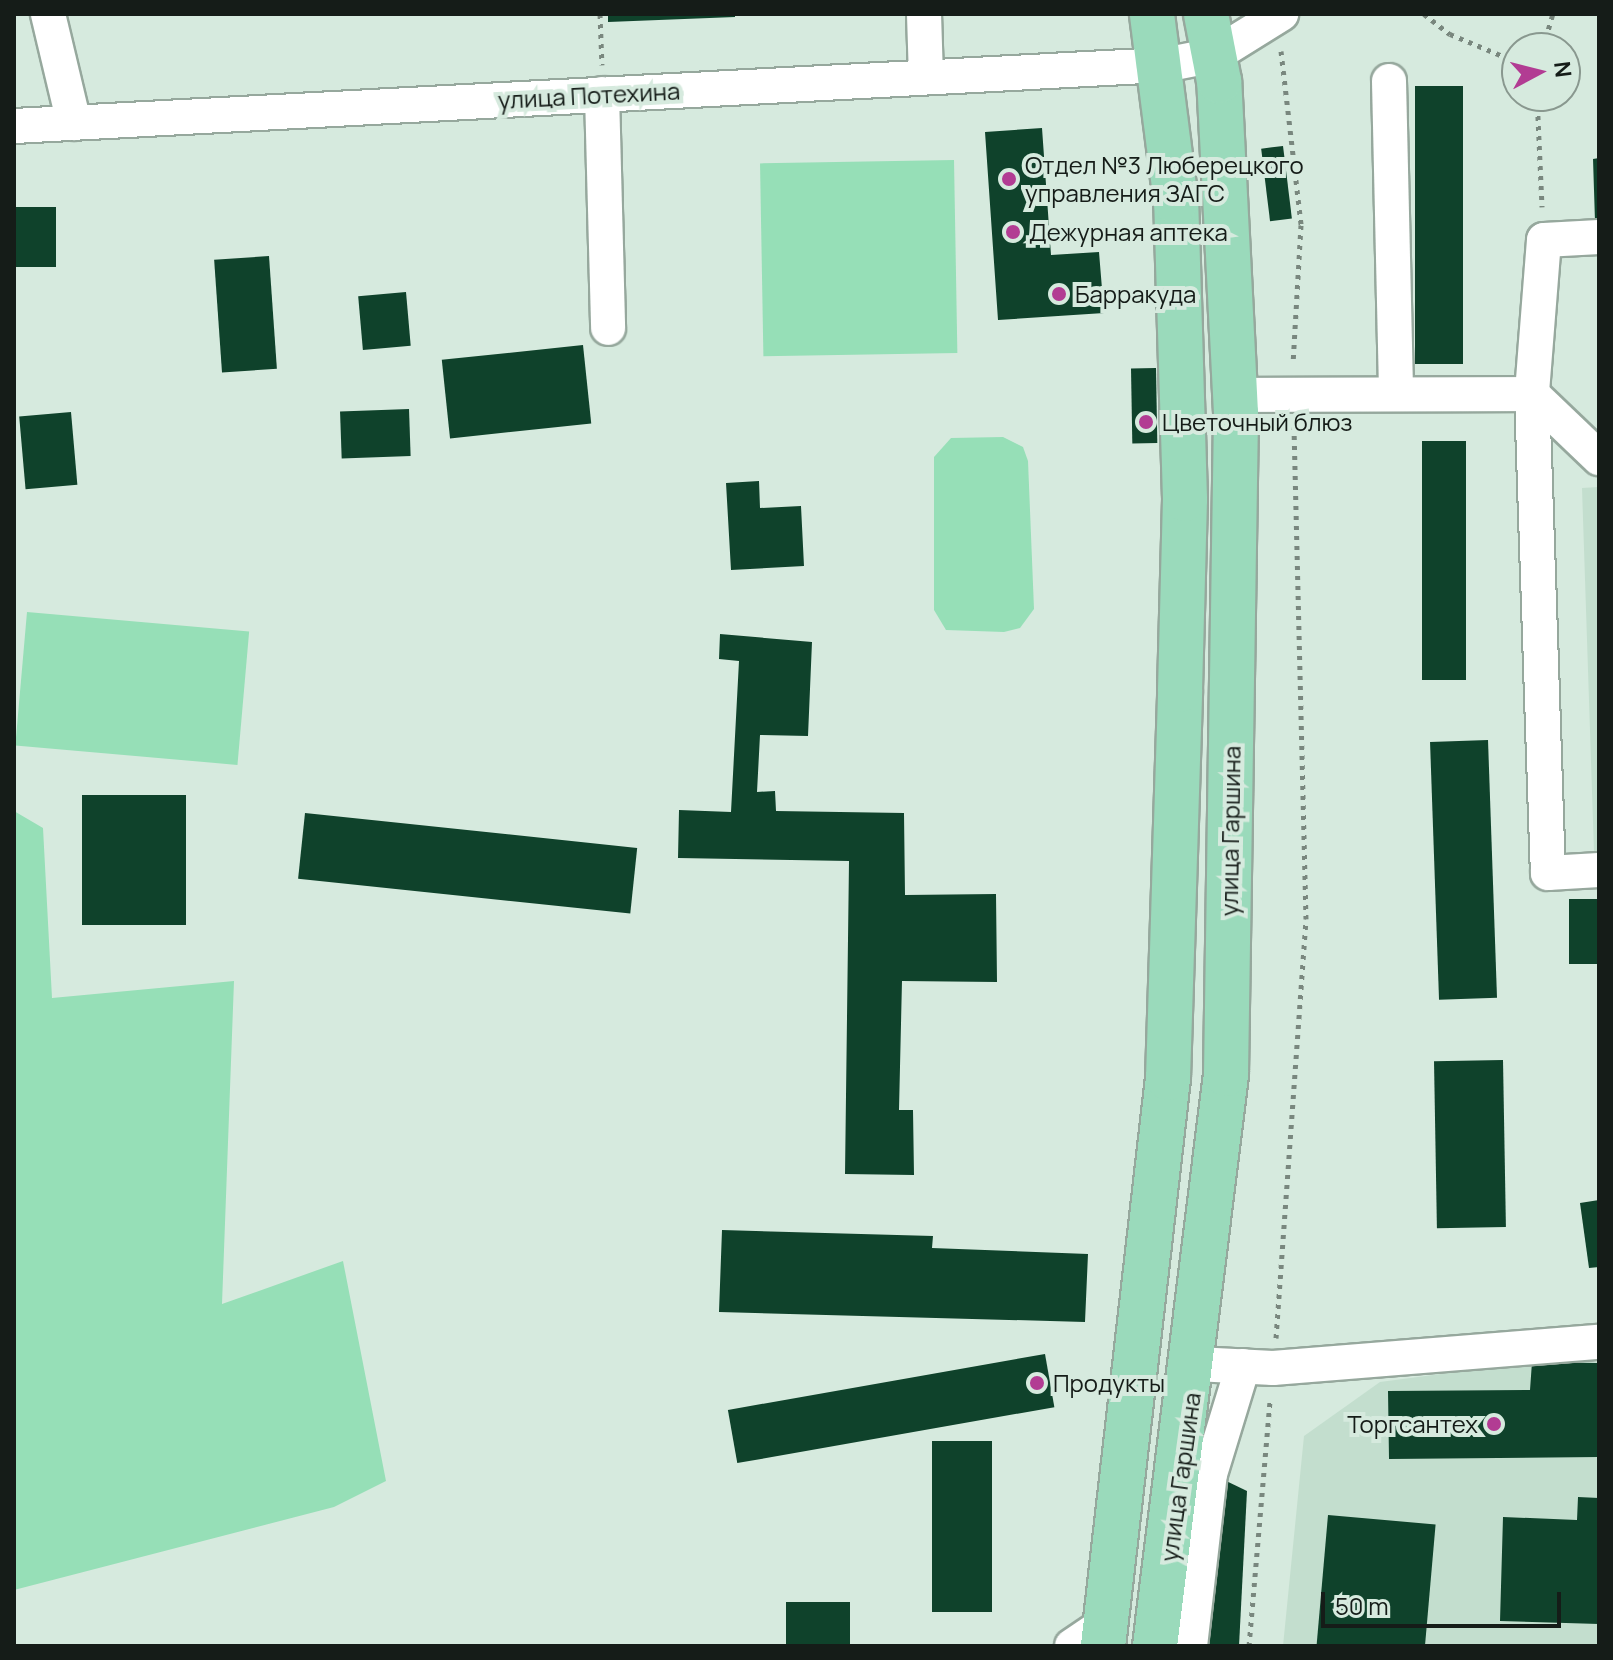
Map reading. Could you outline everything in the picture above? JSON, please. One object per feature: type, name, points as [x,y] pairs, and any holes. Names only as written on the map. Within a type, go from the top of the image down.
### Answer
[{"type":"main road","points":[[1093,1639],[1168,1078],[1185,499],[1164,65],[1152,14]]},
{"type":"main road","name":"улица Гаршина","points":[[1155,1646],[1196,1364],[1226,1074],[1235,395],[1211,34]]},
{"type":"street","points":[[48,14],[74,123]]},
{"type":"street","points":[[924,14],[926,77]]},
{"type":"street","points":[[1211,34],[1279,14]]},
{"type":"street","name":"улица Потехина","points":[[14,126],[1164,65],[1211,34]]},
{"type":"street","points":[[1389,81],[1396,394]]},
{"type":"street","points":[[602,94],[608,328]]},
{"type":"street","points":[[1599,237],[1544,240],[1532,394],[1548,873],[1599,870]]},
{"type":"street","points":[[1235,395],[1294,392],[1532,394],[1599,458]]},
{"type":"street","points":[[1196,1364],[1258,1367],[1599,1342]]},
{"type":"street","points":[[1190,1646],[1210,1474],[1258,1367]]},
{"type":"path","points":[[600,14],[602,94]]},
{"type":"path","points":[[1249,1646],[1258,1367],[1306,919],[1294,392],[1301,225],[1279,14]]},
{"type":"path","points":[[1424,14],[1450,34],[1501,55]]},
{"type":"path","points":[[1538,112],[1544,240]]},
{"type":"shaded area","points":[[1599,487],[1599,852],[1594,852],[1582,488]]},
{"type":"shaded area","points":[[1532,1362],[1599,1363],[1599,1646],[1283,1646],[1304,1436],[1380,1382]]},
{"type":"green space","points":[[954,160],[957,353],[763,356],[760,163]]},
{"type":"green space","points":[[1003,437],[1023,447],[1028,461],[1034,609],[1020,628],[1004,632],[946,630],[934,610],[934,457],[951,438]]},
{"type":"green space","points":[[27,612],[249,631],[237,765],[15,745]]},
{"type":"green space","points":[[14,811],[43,828],[52,998],[234,981],[222,1304],[343,1261],[386,1481],[334,1507],[14,1590]]},
{"type":"building","points":[[608,14],[735,14],[735,17],[608,22]]},
{"type":"building","points":[[1415,86],[1463,86],[1463,364],[1415,364]]},
{"type":"building","points":[[1042,128],[1051,255],[1099,252],[1104,313],[998,320],[985,132]]},
{"type":"building","points":[[1283,146],[1292,218],[1270,221],[1261,149]]},
{"type":"building","points":[[1599,158],[1599,221],[1595,221],[1593,159]]},
{"type":"building","points":[[14,207],[56,207],[56,267],[14,267]]},
{"type":"building","points":[[269,256],[277,369],[222,373],[214,260]]},
{"type":"building","points":[[406,292],[411,346],[363,350],[358,296]]},
{"type":"building","points":[[583,345],[591,424],[450,438],[442,360]]},
{"type":"building","points":[[1131,368],[1156,368],[1157,443],[1132,443]]},
{"type":"building","points":[[409,409],[411,456],[342,458],[340,411]]},
{"type":"building","points":[[71,412],[77,485],[26,489],[19,417]]},
{"type":"building","points":[[1422,441],[1466,441],[1466,680],[1422,680]]},
{"type":"building","points":[[759,481],[760,508],[801,506],[804,566],[731,570],[726,483]]},
{"type":"building","points":[[720,634],[812,642],[808,736],[760,735],[757,792],[775,791],[776,811],[904,813],[905,895],[996,894],[997,982],[902,981],[899,1110],[913,1110],[914,1175],[845,1174],[849,861],[678,858],[679,810],[731,812],[739,661],[719,659]]},
{"type":"building","points":[[1488,740],[1497,998],[1439,1000],[1430,742]]},
{"type":"building","points":[[82,795],[186,795],[186,925],[82,925]]},
{"type":"building","points":[[305,813],[637,848],[630,914],[298,879]]},
{"type":"building","points":[[1569,899],[1599,899],[1599,964],[1569,964]]},
{"type":"building","points":[[1503,1060],[1506,1227],[1437,1228],[1434,1061]]},
{"type":"building","points":[[1599,1200],[1599,1267],[1589,1268],[1580,1203]]},
{"type":"building","points":[[722,1230],[933,1236],[932,1248],[1088,1254],[1085,1322],[719,1312]]},
{"type":"building","points":[[1045,1354],[1054,1407],[737,1463],[728,1410]]},
{"type":"building","name":"Торгсантех","points":[[1532,1362],[1599,1363],[1599,1457],[1389,1459],[1388,1391],[1530,1390]]},
{"type":"building","points":[[932,1441],[992,1441],[992,1612],[932,1612]]},
{"type":"building","points":[[1220,1478],[1247,1491],[1239,1646],[1203,1646]]},
{"type":"building","points":[[1578,1497],[1599,1498],[1599,1624],[1500,1621],[1503,1517],[1577,1520]]},
{"type":"building","points":[[1328,1515],[1436,1524],[1425,1646],[1317,1646]]},
{"type":"building","points":[[786,1602],[850,1602],[850,1646],[786,1646]]},
{"type":"place","name":"Отдел №3 Люберецкого управления ЗАГС","points":[[1009,179]]},
{"type":"place","name":"Дежурная аптека","points":[[1013,232]]},
{"type":"place","name":"Барракуда","points":[[1059,294]]},
{"type":"place","name":"Цветочный блюз","points":[[1146,422]]},
{"type":"place","name":"Продукты","points":[[1037,1383]]},
{"type":"place","name":"Торгсантех","points":[[1494,1424]]}]
